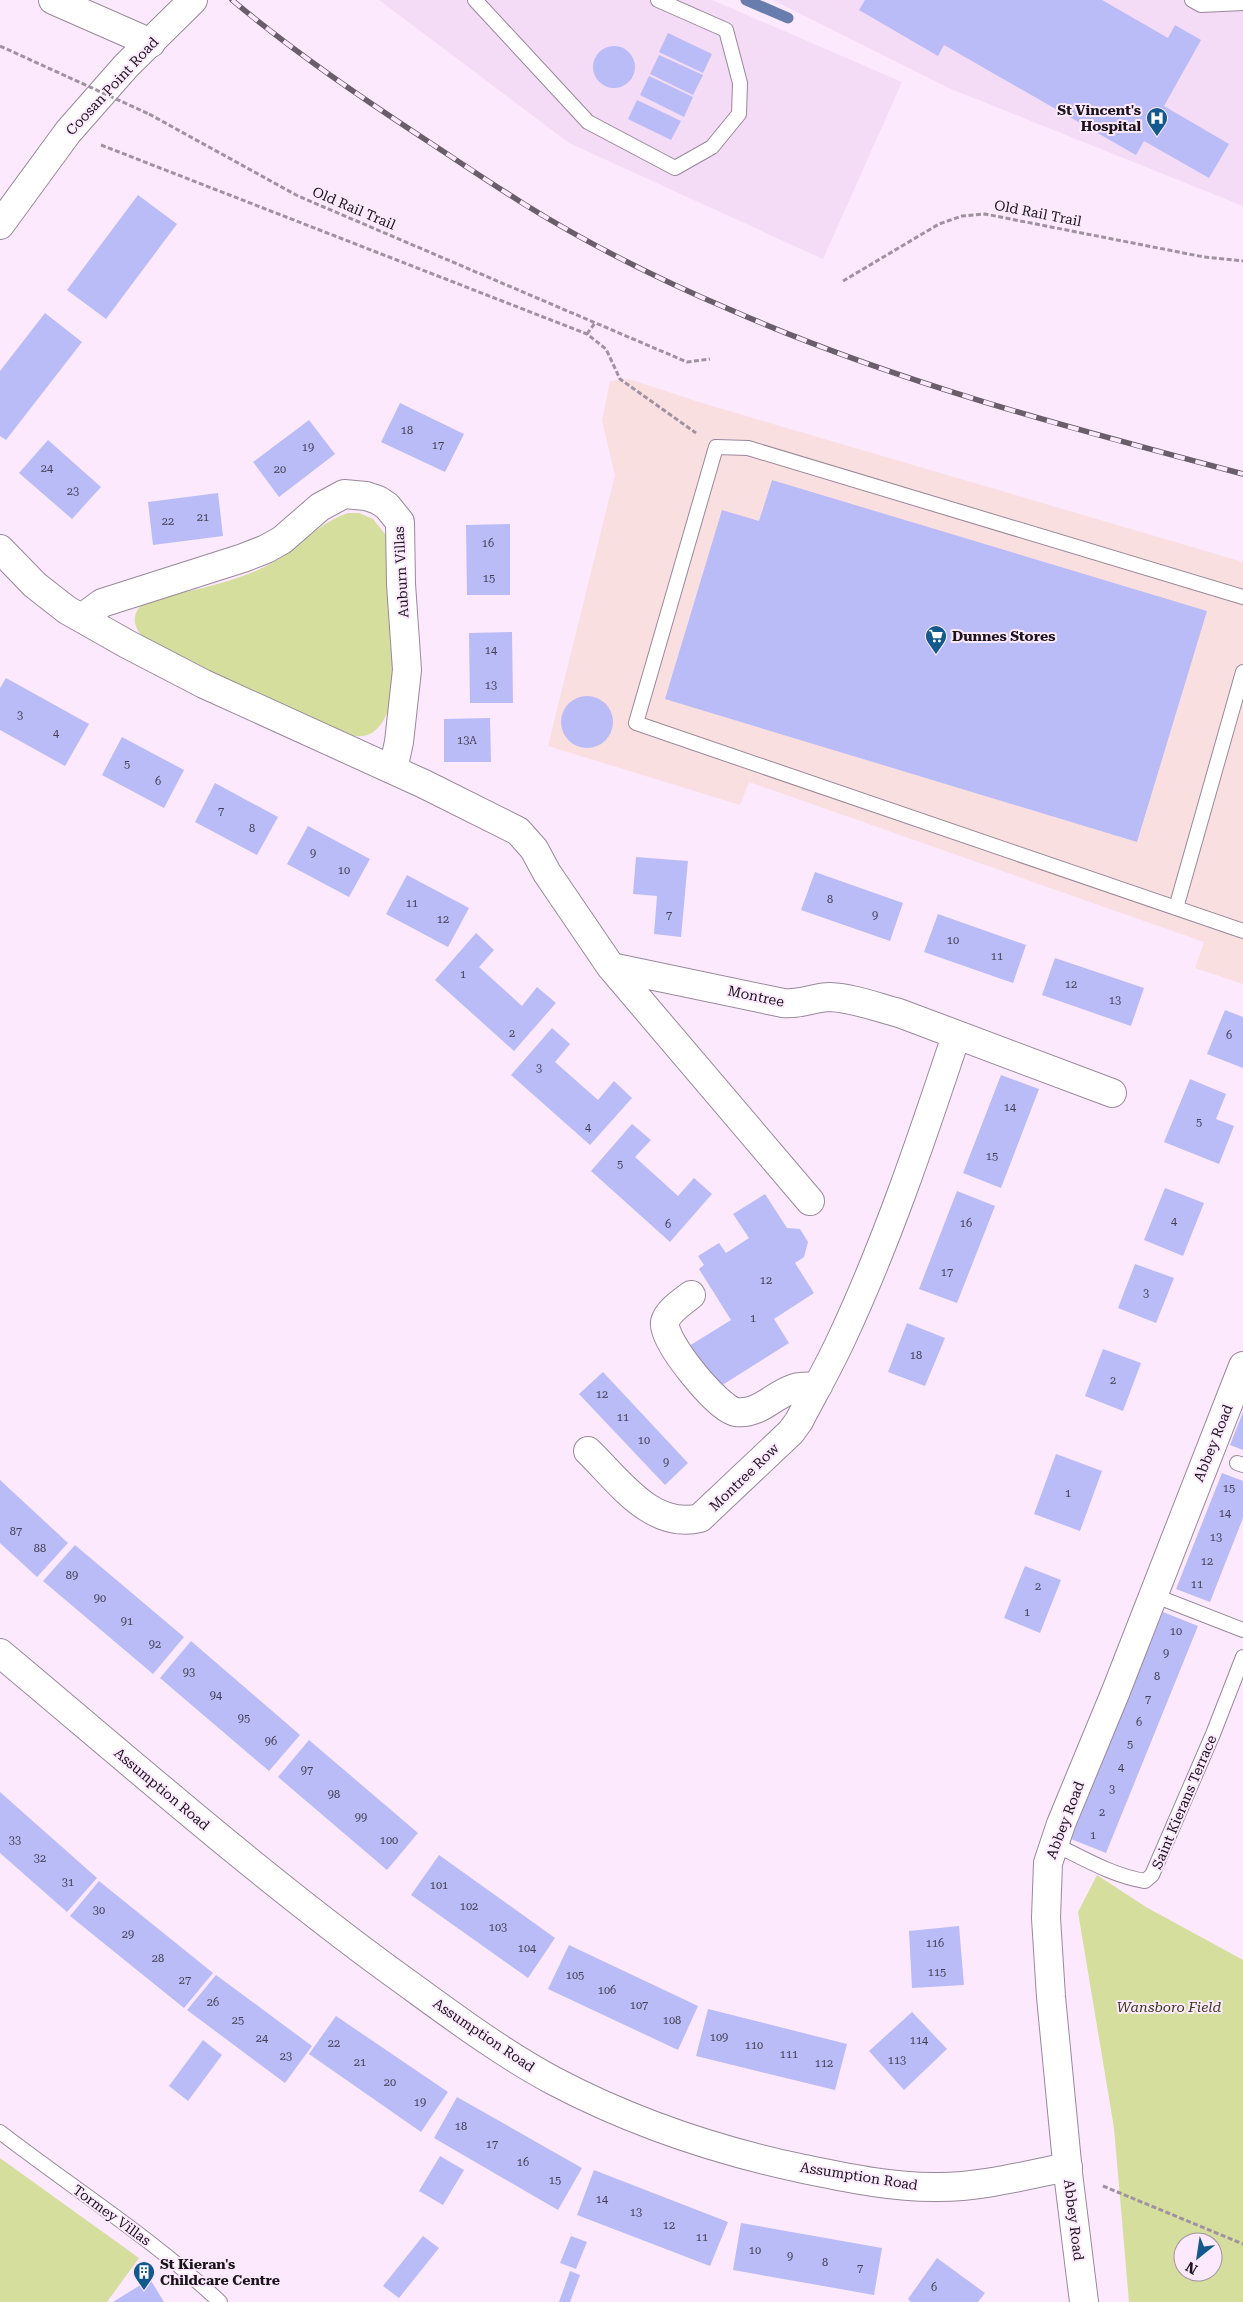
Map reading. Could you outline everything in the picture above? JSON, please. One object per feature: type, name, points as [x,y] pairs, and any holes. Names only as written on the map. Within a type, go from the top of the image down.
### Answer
[{"type":"street","points":[[53,0],[151,43]]},
{"type":"street","name":"Coosan Point Road","points":[[0,226],[68,132],[126,66],[193,0]]},
{"type":"street","name":"Auburn Villas","points":[[82,618],[102,603],[266,549],[282,540],[320,507],[344,494],[366,496],[378,500],[387,506],[400,522],[401,584],[407,670],[399,742],[393,770]]},
{"type":"street","points":[[0,549],[35,585],[82,618],[204,684],[393,770],[518,831],[530,845],[611,967],[810,1201]]},
{"type":"street","name":"Montree","points":[[611,967],[783,1003],[801,1004],[828,997],[899,1013],[1112,1093]]},
{"type":"street","name":"Montree Row","points":[[588,1451],[647,1509],[673,1519],[685,1521],[700,1518],[791,1432],[818,1386],[841,1341],[904,1187],[956,1036]]},
{"type":"street","points":[[691,1295],[671,1311],[665,1322],[666,1332],[673,1348],[721,1405],[734,1412],[744,1412],[762,1407],[795,1388],[818,1386]]},
{"type":"street","name":"Abbey Road","points":[[1084,2302],[1068,2170],[1046,1918],[1048,1863],[1243,1366]]},
{"type":"street","name":"Assumption Road","points":[[0,1653],[325,1922],[484,2037],[552,2080],[644,2121],[727,2150],[827,2174],[888,2184],[940,2187],[1011,2180],[1068,2170]]},
{"type":"lane","points":[[475,0],[588,122],[675,168],[712,146],[739,114],[740,83],[726,30],[658,0]]},
{"type":"lane","points":[[1192,0],[1202,4],[1243,3]]},
{"type":"lane","points":[[1243,597],[748,448],[716,447],[636,723],[1243,931]]},
{"type":"lane","points":[[1176,908],[1243,672]]},
{"type":"lane","points":[[1153,1595],[1243,1630]]},
{"type":"lane","name":"Saint Kierans Terrace","points":[[1054,1844],[1102,1868],[1134,1879],[1145,1881],[1152,1875],[1213,1734],[1243,1657]]},
{"type":"lane","name":"Tormey Villas","points":[[0,2132],[132,2228],[189,2273],[220,2302]]},
{"type":"path","name":"Old Rail Trail","points":[[0,46],[149,114],[298,196],[687,362],[710,359]]},
{"type":"path","points":[[68,132],[587,334],[606,350],[620,379],[716,447]]},
{"type":"path","name":"Old Rail Trail","points":[[843,281],[939,224],[962,216],[985,214],[1204,257],[1243,261]]},
{"type":"path","points":[[587,334],[595,323]]},
{"type":"path","points":[[1068,2170],[1243,2244]]},
{"type":"shaded area","points":[[379,0],[712,0],[902,82],[823,259],[569,143]]},
{"type":"shaded area","name":"St Vincent's Hospital","points":[[773,0],[1243,0],[1243,206],[951,89]]},
{"type":"shaded area","points":[[629,379],[702,403],[1243,562],[1243,984],[1195,968],[1204,942],[749,782],[740,805],[548,746],[615,475],[602,421],[610,381]]},
{"type":"green space","points":[[348,513],[359,513],[373,519],[389,539],[393,693],[385,718],[375,731],[368,735],[350,735],[223,677],[142,636],[138,631],[135,618],[144,602],[226,582],[257,570],[282,557],[337,517]]},
{"type":"green space","name":"Wansboro Field","points":[[1097,1875],[1146,1907],[1243,1960],[1243,2302],[1129,2302],[1114,2128],[1078,1912]]},
{"type":"green space","points":[[0,2158],[139,2258],[107,2302],[0,2302]]},
{"type":"building","points":[[865,0],[1102,0],[1168,38],[1175,25],[1201,40],[1164,106],[1229,144],[1209,178],[1144,141],[1136,155],[944,45],[938,56],[859,10]]},
{"type":"building","points":[[668,33],[712,54],[703,73],[659,52]]},
{"type":"building","points":[[614,46],[629,52],[635,67],[629,82],[614,88],[599,82],[593,67],[599,52]]},
{"type":"building","points":[[659,55],[703,75],[693,95],[650,74]]},
{"type":"building","points":[[649,76],[693,97],[684,117],[640,95]]},
{"type":"building","points":[[637,100],[681,121],[671,140],[628,119]]},
{"type":"building","points":[[138,195],[177,224],[106,319],[67,290]]},
{"type":"building","points":[[45,313],[82,342],[6,440],[0,436],[0,371]]},
{"type":"building","points":[[400,403],[464,434],[445,472],[381,442]]},
{"type":"building","points":[[309,420],[335,454],[279,497],[253,462]]},
{"type":"building","points":[[48,440],[101,487],[72,519],[19,473]]},
{"type":"building","name":"Dunnes Stores","points":[[772,480],[1207,611],[1137,842],[665,699],[722,510],[759,521]]},
{"type":"building","points":[[218,493],[223,536],[153,545],[148,502]]},
{"type":"building","points":[[510,524],[510,595],[467,595],[466,525]]},
{"type":"building","points":[[512,632],[513,703],[470,703],[469,633]]},
{"type":"building","points":[[6,678],[89,724],[65,766],[0,730],[0,688]]},
{"type":"building","points":[[582,696],[592,696],[601,700],[609,708],[613,722],[609,736],[601,744],[592,748],[582,748],[573,744],[565,736],[561,727],[561,717],[565,708],[573,700]]},
{"type":"building","points":[[490,718],[491,762],[444,762],[444,719]]},
{"type":"building","points":[[122,737],[184,770],[164,808],[102,775]]},
{"type":"building","points":[[215,783],[278,817],[257,855],[195,822]]},
{"type":"building","points":[[308,826],[370,859],[349,897],[287,864]]},
{"type":"building","points":[[636,857],[688,861],[681,937],[654,934],[657,896],[633,894]]},
{"type":"building","points":[[815,872],[903,903],[890,941],[801,910]]},
{"type":"building","points":[[407,875],[469,908],[448,947],[386,914]]},
{"type":"building","points":[[938,914],[1026,945],[1013,983],[924,952]]},
{"type":"building","points":[[476,933],[494,950],[479,967],[522,1006],[537,987],[556,1003],[514,1051],[435,980]]},
{"type":"building","points":[[1055,958],[1144,988],[1131,1026],[1042,995]]},
{"type":"building","points":[[1225,1010],[1243,1017],[1243,1068],[1207,1054]]},
{"type":"building","points":[[552,1028],[570,1044],[555,1062],[598,1100],[614,1081],[632,1098],[590,1145],[511,1075]]},
{"type":"building","points":[[1001,1075],[1039,1089],[1001,1188],[963,1173]]},
{"type":"building","points":[[1190,1079],[1226,1094],[1216,1119],[1234,1126],[1219,1164],[1164,1142]]},
{"type":"building","points":[[632,1124],[651,1140],[635,1157],[678,1196],[694,1178],[712,1194],[670,1242],[591,1171]]},
{"type":"building","points":[[1165,1188],[1204,1203],[1183,1256],[1144,1240]]},
{"type":"building","points":[[957,1191],[995,1206],[957,1303],[919,1289]]},
{"type":"building","points":[[765,1194],[787,1228],[800,1229],[808,1242],[804,1257],[795,1263],[814,1293],[774,1319],[789,1343],[716,1389],[689,1346],[731,1320],[699,1269],[704,1265],[698,1256],[719,1243],[726,1253],[749,1238],[733,1214]]},
{"type":"building","points":[[1135,1264],[1174,1278],[1156,1323],[1118,1308]]},
{"type":"building","points":[[907,1323],[945,1338],[925,1386],[888,1372]]},
{"type":"building","points":[[1103,1349],[1141,1363],[1123,1411],[1085,1396]]},
{"type":"building","points":[[603,1372],[688,1463],[665,1485],[579,1394]]},
{"type":"building","points":[[1243,1412],[1243,1450],[1230,1445]]},
{"type":"building","points":[[1056,1454],[1102,1471],[1080,1531],[1034,1514]]},
{"type":"building","points":[[1222,1473],[1243,1481],[1243,1518],[1210,1602],[1176,1589]]},
{"type":"building","points":[[0,1480],[68,1543],[37,1577],[0,1543]]},
{"type":"building","points":[[75,1545],[184,1637],[153,1674],[43,1581]]},
{"type":"building","points":[[1025,1566],[1061,1580],[1040,1633],[1004,1618]]},
{"type":"building","points":[[1163,1612],[1198,1626],[1106,1853],[1071,1839]]},
{"type":"building","points":[[191,1641],[300,1735],[269,1771],[160,1678]]},
{"type":"building","points":[[309,1740],[418,1833],[387,1870],[278,1777]]},
{"type":"building","points":[[0,1792],[97,1878],[67,1912],[0,1853]]},
{"type":"building","points":[[439,1855],[555,1938],[528,1978],[411,1895]]},
{"type":"building","points":[[99,1881],[213,1973],[184,2008],[70,1916]]},
{"type":"building","points":[[959,1926],[964,1985],[912,1988],[909,1931]]},
{"type":"building","points":[[569,1945],[698,2006],[678,2050],[548,1989]]},
{"type":"building","points":[[216,1975],[312,2046],[285,2083],[187,2010]]},
{"type":"building","points":[[708,2009],[847,2044],[835,2090],[696,2056]]},
{"type":"building","points":[[912,2012],[947,2049],[904,2090],[869,2051]]},
{"type":"building","points":[[336,2016],[448,2092],[421,2132],[309,2054]]},
{"type":"building","points":[[203,2040],[222,2055],[188,2101],[169,2086]]},
{"type":"building","points":[[457,2097],[582,2168],[558,2210],[434,2138]]},
{"type":"building","points":[[440,2156],[464,2170],[443,2205],[419,2191]]},
{"type":"building","points":[[594,2170],[728,2222],[710,2266],[577,2215]]},
{"type":"building","points":[[741,2223],[882,2248],[874,2295],[733,2270]]},
{"type":"building","points":[[423,2236],[439,2248],[399,2298],[383,2286]]},
{"type":"building","points":[[571,2236],[587,2242],[576,2269],[560,2263]]},
{"type":"building","points":[[937,2258],[985,2293],[978,2302],[911,2302],[908,2299]]},
{"type":"building","points":[[570,2271],[580,2275],[570,2302],[559,2302]]},
{"type":"building","name":"St Kieran's Childcare Centre","points":[[150,2279],[164,2302],[113,2302]]},
{"type":"waterway","points":[[746,0],[788,18]]},
{"type":"railway","points":[[232,0],[329,74],[500,189],[574,234],[678,287],[793,336],[919,381],[1048,421],[1243,474]]},
{"type":"place","name":"St Vincent's Hospital","points":[[1157,137]]},
{"type":"place","name":"Dunnes Stores","points":[[936,655]]},
{"type":"place","name":"St Kieran's Childcare Centre","points":[[144,2291]]}]
